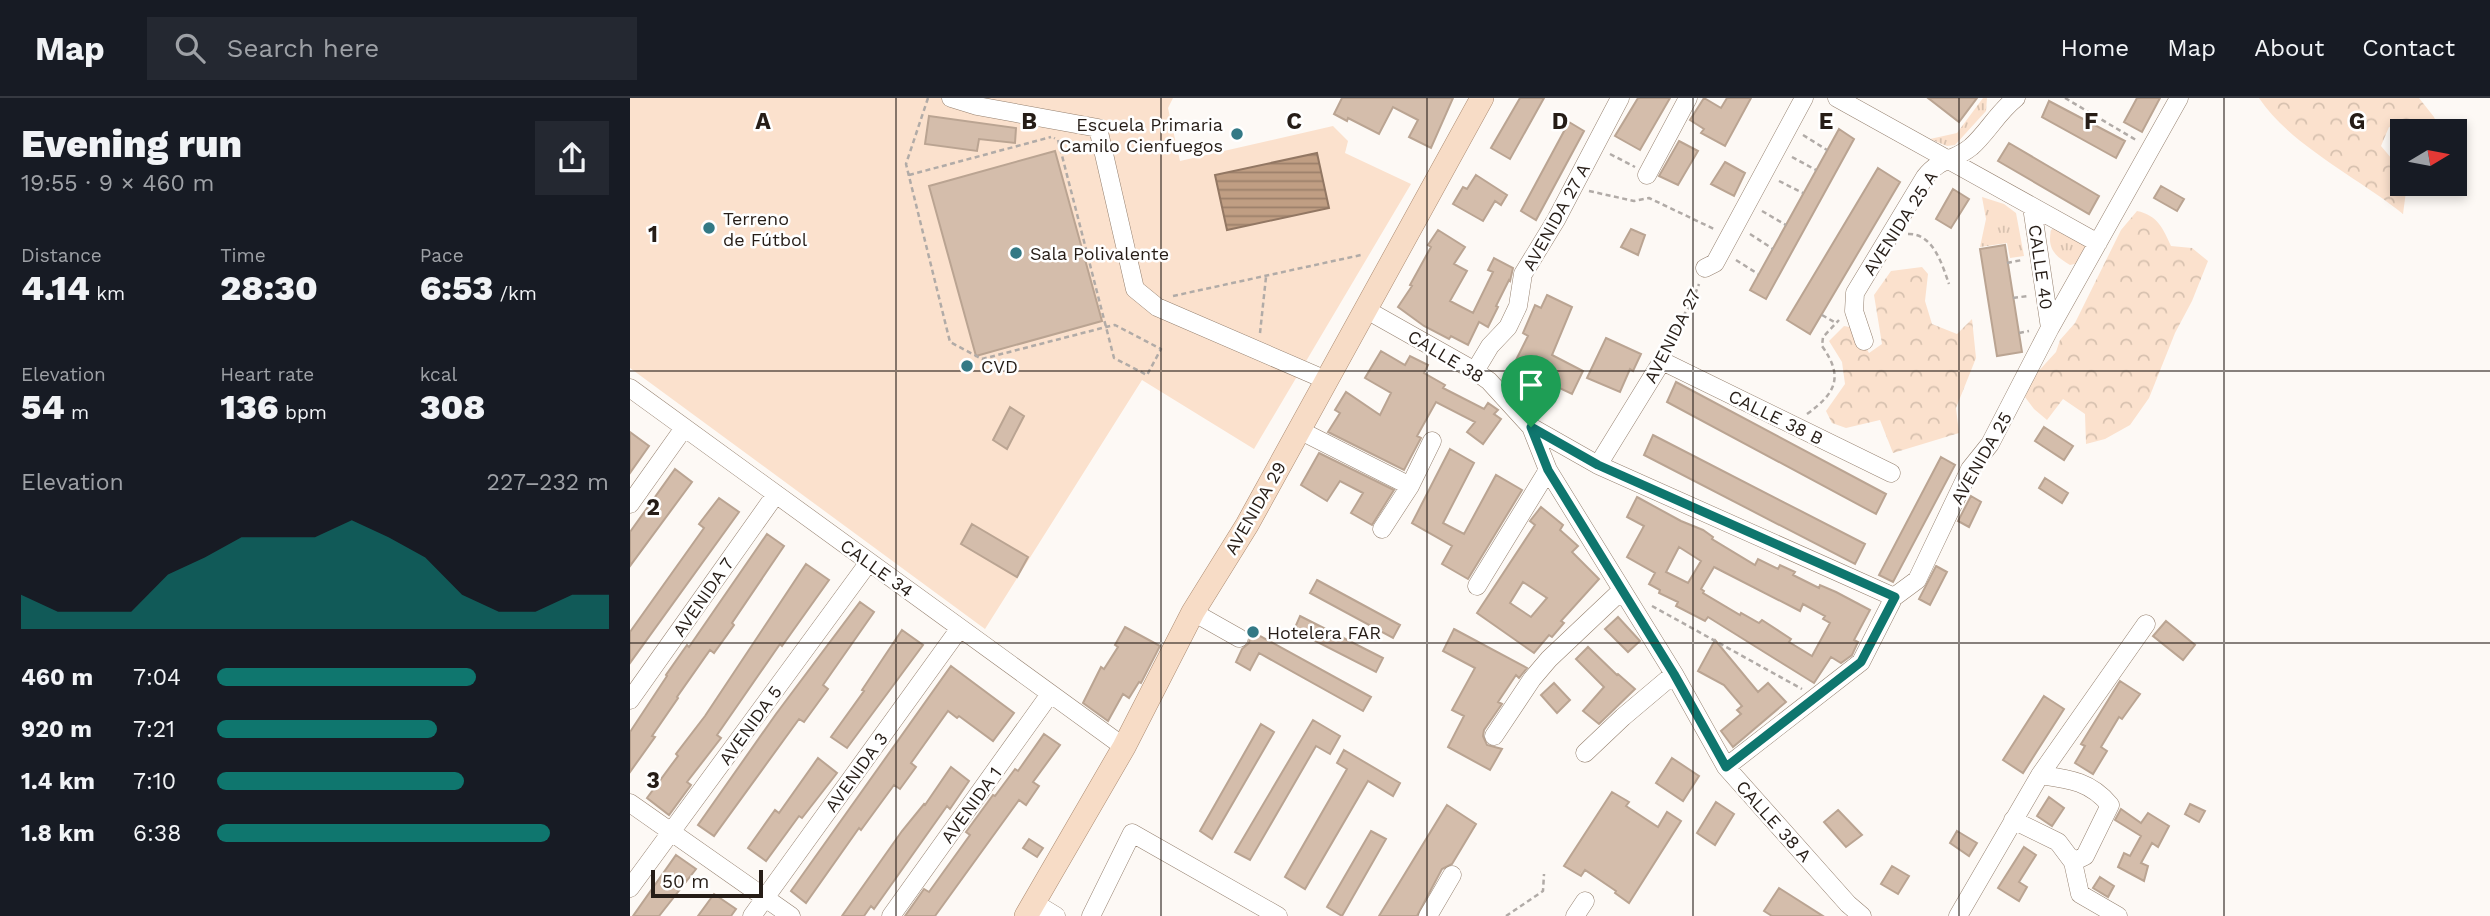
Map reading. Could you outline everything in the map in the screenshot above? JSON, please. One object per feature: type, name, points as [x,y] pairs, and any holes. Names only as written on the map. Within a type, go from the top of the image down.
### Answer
[{"type":"main road","name":"AVENIDA 29","points":[[1029,909],[1124,747],[1193,612],[1247,525],[1482,98]]},
{"type":"street","points":[[951,98],[977,106],[1098,128],[1135,289],[1157,307],[1326,380]]},
{"type":"street","name":"AVENIDA 27 A","points":[[1475,371],[1490,346],[1508,327],[1518,306],[1523,274],[1620,98]]},
{"type":"street","points":[[1647,174],[1688,98]]},
{"type":"street","name":"AVENIDA 27","points":[[1705,268],[1715,262],[1804,98]]},
{"type":"street","name":"CALLE 40","points":[[1837,98],[2098,243]]},
{"type":"street","name":"AVENIDA 25 A","points":[[1854,312],[1855,293],[1933,167],[1974,145],[2016,98]]},
{"type":"street","name":"AVENIDA 25","points":[[1726,767],[1861,662],[1895,597],[1917,580],[1970,469],[1990,444],[2050,328],[2179,98]]},
{"type":"street","name":"CALLE 40","points":[[2032,207],[2050,328]]},
{"type":"street","name":"CALLE 38","points":[[1364,309],[1475,371],[1489,381],[1531,427],[1598,465],[1895,597]]},
{"type":"street","points":[[1854,312],[1864,341]]},
{"type":"street","name":"AVENIDA 27","points":[[1598,465],[1662,361]]},
{"type":"street","name":"CALLE 38 B","points":[[1662,361],[1891,473]]},
{"type":"street","name":"CALLE 34","points":[[630,388],[1124,747]]},
{"type":"street","name":"CALLE 38 A","points":[[1531,427],[1548,470],[1674,674],[1726,767],[1848,904],[1862,916]]},
{"type":"street","points":[[630,504],[684,428]]},
{"type":"street","points":[[1299,430],[1410,486]]},
{"type":"street","points":[[1382,529],[1410,486],[1432,441]]},
{"type":"street","points":[[1477,586],[1548,470]]},
{"type":"street","name":"AVENIDA 7","points":[[630,700],[776,494]]},
{"type":"street","name":"AVENIDA 5","points":[[630,888],[869,562]]},
{"type":"street","points":[[1494,736],[1532,679],[1549,659],[1622,590]]},
{"type":"street","points":[[1193,612],[1239,638]]},
{"type":"street","points":[[1958,916],[2040,775],[2146,624]]},
{"type":"street","name":"AVENIDA 3","points":[[752,916],[960,628]]},
{"type":"street","points":[[1585,753],[1674,674]]},
{"type":"street","name":"AVENIDA 1","points":[[891,916],[1050,694]]},
{"type":"street","points":[[2040,775],[2075,781],[2099,792],[2110,805],[2084,856],[2073,862]]},
{"type":"street","points":[[630,803],[791,916]]},
{"type":"street","points":[[2013,820],[2058,842],[2073,862],[2080,894],[2118,916]]},
{"type":"street","points":[[1091,916],[1132,833],[1278,916]]},
{"type":"street","points":[[1428,916],[1452,875]]},
{"type":"street","points":[[1029,909],[1056,916]]},
{"type":"path","points":[[928,98],[906,164],[950,342],[982,359],[1106,327],[1115,325],[1161,349],[1147,376],[1114,358],[1106,327],[1058,140],[1042,131]]},
{"type":"path","points":[[2065,98],[2123,134],[2152,147]]},
{"type":"path","points":[[1789,126],[1827,150]]},
{"type":"path","points":[[909,175],[1052,136]]},
{"type":"path","points":[[1595,146],[1647,174]]},
{"type":"path","points":[[1776,148],[1816,170]]},
{"type":"path","points":[[1763,173],[1803,193]]},
{"type":"path","points":[[1572,189],[1634,201],[1649,198],[1707,225],[1728,238],[1773,249]]},
{"type":"path","points":[[1748,202],[1786,225]]},
{"type":"path","points":[[1915,234],[1928,240],[1949,284]]},
{"type":"path","points":[[1728,238],[1758,274]]},
{"type":"path","points":[[1168,298],[1361,255]]},
{"type":"path","name":"AVENIDA 27","points":[[1662,361],[1666,341],[1692,302],[1705,268]]},
{"type":"path","points":[[1258,351],[1266,276]]},
{"type":"path","points":[[1793,425],[1818,406],[1835,381],[1836,372],[1831,358],[1822,346],[1823,337],[1842,316],[1854,312]]},
{"type":"path","points":[[1822,315],[1836,323]]},
{"type":"path","points":[[1622,590],[1817,697]]},
{"type":"path","points":[[1506,916],[1543,891],[1544,874]]},
{"type":"green space","name":"CVD","points":[[630,98],[1173,98],[1168,108],[1180,161],[1333,126],[1348,141],[1345,153],[1411,184],[1254,449],[1142,380],[985,629],[630,368]]},
{"type":"green space","points":[[1983,98],[1987,98],[1986,111],[1955,145],[1947,146],[1930,139],[1957,133]]},
{"type":"green space","points":[[2259,98],[2419,98],[2435,119],[2390,119],[2390,127],[2381,146],[2390,157],[2390,196],[2405,196],[2403,214],[2307,146],[2272,115]]},
{"type":"green space","points":[[1982,197],[2004,204],[2016,213],[2024,256],[2010,258],[2007,243],[1980,247],[1986,219]]},
{"type":"green space","points":[[2137,211],[2150,216],[2158,223],[2171,246],[2192,248],[2208,261],[2149,398],[2130,425],[2105,439],[2086,444],[2085,414],[2063,399],[2047,420],[2025,397],[2034,376],[2056,352],[2060,340],[2075,323],[2121,230]]},
{"type":"green space","points":[[2056,227],[2089,245],[2079,263],[2070,265],[2053,251],[2050,237],[2051,230]]},
{"type":"green space","points":[[1922,267],[1928,274],[1925,301],[1932,324],[1957,334],[1972,319],[1976,358],[1956,408],[1959,433],[1893,453],[1880,420],[1846,428],[1832,423],[1826,411],[1845,384],[1842,362],[1829,341],[1844,326],[1855,328],[1869,353],[1882,344],[1874,295],[1891,271]]},
{"type":"shaded area","points":[[1317,153],[1329,208],[1227,230],[1215,175]]},
{"type":"building","points":[[1342,98],[1453,98],[1431,148],[1409,137],[1418,120],[1393,107],[1379,134],[1334,114]]},
{"type":"building","points":[[1520,98],[1544,98],[1510,159],[1491,148]]},
{"type":"building","points":[[1638,98],[1670,98],[1640,150],[1615,136]]},
{"type":"building","points":[[1704,98],[1721,108],[1727,98],[1751,98],[1725,146],[1701,133],[1704,129],[1690,120]]},
{"type":"building","points":[[1928,98],[1977,98],[1959,122]]},
{"type":"building","points":[[2137,98],[2160,98],[2142,132],[2124,122]]},
{"type":"building","points":[[2049,101],[2125,141],[2116,158],[2042,117]]},
{"type":"building","points":[[929,116],[1016,128],[1015,143],[979,139],[977,151],[925,144]]},
{"type":"building","points":[[1569,122],[1584,131],[1536,220],[1521,211]]},
{"type":"building","points":[[1839,129],[1854,139],[1766,299],[1750,290]]},
{"type":"building","points":[[1679,141],[1698,151],[1678,185],[1659,176]]},
{"type":"building","points":[[2009,143],[2099,196],[2089,214],[1998,161]]},
{"type":"building","name":"Sala Polivalente","points":[[1055,151],[1102,321],[976,356],[929,186]]},
{"type":"building","points":[[1725,162],[1745,173],[1734,196],[1711,184]]},
{"type":"building","points":[[1878,168],[1900,182],[1810,334],[1787,320]]},
{"type":"building","points":[[1476,175],[1507,195],[1501,205],[1495,201],[1483,221],[1453,204],[1463,187],[1467,189]]},
{"type":"building","points":[[2161,186],[2184,199],[2177,211],[2154,198]]},
{"type":"building","points":[[1953,189],[1969,199],[1951,228],[1936,219]]},
{"type":"building","points":[[1631,229],[1645,235],[1638,255],[1621,247]]},
{"type":"building","points":[[1438,230],[1465,247],[1454,264],[1467,271],[1450,301],[1473,313],[1493,272],[1488,270],[1494,258],[1513,268],[1510,281],[1488,327],[1479,322],[1468,345],[1424,326],[1398,307],[1412,286],[1410,285],[1431,247],[1428,245]]},
{"type":"building","points":[[2005,245],[2022,352],[1997,356],[1980,249]]},
{"type":"building","points":[[1547,295],[1572,307],[1552,355],[1583,371],[1572,394],[1513,366],[1528,336],[1523,333],[1535,305],[1541,308]]},
{"type":"building","points":[[1606,338],[1641,354],[1633,371],[1630,369],[1620,392],[1587,378]]},
{"type":"building","points":[[1381,351],[1405,365],[1410,356],[1428,365],[1424,373],[1445,385],[1443,388],[1484,409],[1488,403],[1498,410],[1494,414],[1501,419],[1483,444],[1467,432],[1475,422],[1436,402],[1417,436],[1421,438],[1404,470],[1328,432],[1340,413],[1335,410],[1346,392],[1380,415],[1391,393],[1365,378]]},
{"type":"building","points":[[1676,382],[1886,494],[1876,514],[1667,402]]},
{"type":"building","points":[[1010,407],[1024,416],[1007,449],[993,440]]},
{"type":"building","points":[[2044,427],[2073,446],[2064,460],[2035,441]]},
{"type":"building","points":[[630,432],[649,446],[630,473]]},
{"type":"building","points":[[1653,435],[1865,544],[1855,564],[1644,455]]},
{"type":"building","points":[[1450,449],[1474,463],[1443,523],[1464,534],[1496,475],[1522,490],[1468,579],[1442,564],[1452,546],[1412,523]]},
{"type":"building","points":[[1319,453],[1394,490],[1372,525],[1351,513],[1363,493],[1340,481],[1327,501],[1301,485]]},
{"type":"building","points":[[1941,457],[1955,465],[1893,582],[1879,575]]},
{"type":"building","points":[[675,469],[692,482],[630,566],[630,532]]},
{"type":"building","points":[[2045,478],[2068,493],[2062,503],[2039,488]]},
{"type":"building","points":[[1971,496],[1981,502],[1969,527],[1958,521]]},
{"type":"building","points":[[1637,497],[1703,530],[1713,537],[1712,539],[1755,565],[1758,559],[1778,569],[1780,565],[1819,588],[1820,585],[1870,610],[1854,640],[1858,642],[1852,655],[1841,663],[1831,657],[1814,683],[1708,617],[1705,621],[1676,606],[1678,602],[1659,593],[1660,590],[1649,584],[1655,573],[1627,557],[1644,526],[1627,517]],"holes":[[[1679,547],[1701,561],[1688,583],[1666,572]],[[1714,567],[1800,611],[1803,604],[1825,616],[1823,619],[1830,623],[1812,656],[1762,620],[1759,623],[1741,613],[1740,615],[1703,593],[1701,589]]]},
{"type":"building","points":[[719,498],[739,512],[630,663],[630,632],[704,528],[699,524]]},
{"type":"building","points":[[1541,507],[1563,525],[1560,530],[1578,546],[1572,552],[1599,579],[1561,621],[1564,623],[1552,637],[1549,635],[1534,653],[1477,613],[1535,525],[1530,521]],"holes":[[[1523,582],[1547,598],[1531,617],[1510,603]]]},
{"type":"building","points":[[972,524],[1028,557],[1017,577],[961,544]]},
{"type":"building","points":[[767,534],[784,546],[732,623],[734,625],[714,653],[710,650],[677,697],[652,736],[655,737],[630,772],[630,732],[666,675],[687,645],[689,647]]},
{"type":"building","points":[[806,564],[829,580],[782,646],[780,644],[717,735],[721,738],[687,782],[691,785],[669,815],[647,798]]},
{"type":"building","points":[[1936,566],[1947,572],[1930,605],[1919,599]]},
{"type":"building","points":[[1317,580],[1400,625],[1393,638],[1310,593]]},
{"type":"building","points":[[860,602],[874,612],[823,685],[828,689],[804,722],[799,719],[714,836],[698,825],[776,714]]},
{"type":"building","points":[[1300,616],[1383,658],[1376,672],[1294,630]]},
{"type":"building","points":[[1618,617],[1640,641],[1628,652],[1605,629]]},
{"type":"building","points":[[2166,621],[2195,645],[2183,660],[2153,636]]},
{"type":"building","points":[[1125,627],[1160,646],[1141,683],[1139,682],[1129,698],[1123,694],[1108,721],[1083,703],[1101,667],[1104,669],[1118,647],[1115,645]]},
{"type":"building","points":[[1454,629],[1527,668],[1519,678],[1516,675],[1498,702],[1502,704],[1484,730],[1483,736],[1487,745],[1502,749],[1490,770],[1448,747],[1464,716],[1452,710],[1475,668],[1443,651]]},
{"type":"building","points":[[902,630],[923,645],[847,748],[831,737]]},
{"type":"building","points":[[1251,631],[1371,697],[1363,711],[1259,653],[1250,670],[1236,662],[1242,649],[1249,643]]},
{"type":"building","points":[[1715,640],[1758,692],[1768,683],[1786,702],[1733,747],[1721,731],[1741,714],[1737,710],[1742,706],[1724,685],[1698,671]]},
{"type":"building","points":[[1588,647],[1635,689],[1599,724],[1583,711],[1604,687],[1576,659]]},
{"type":"building","points":[[951,666],[1014,713],[993,741],[948,711],[911,763],[916,767],[900,789],[894,785],[861,830],[859,828],[806,903],[791,891]]},
{"type":"building","points":[[2120,681],[2140,694],[2122,719],[2119,717],[2101,747],[2107,751],[2093,774],[2075,763],[2085,746],[2081,744]]},
{"type":"building","points":[[1554,683],[1570,700],[1557,713],[1541,695]]},
{"type":"building","points":[[2044,696],[2064,709],[2023,773],[2003,760]]},
{"type":"building","points":[[1313,720],[1340,736],[1330,754],[1316,746],[1250,860],[1235,852]]},
{"type":"building","points":[[1261,724],[1274,732],[1212,839],[1200,831]]},
{"type":"building","points":[[1044,734],[1060,745],[1033,782],[1039,786],[1026,805],[1019,800],[935,916],[905,916],[924,889],[929,892],[970,835],[966,832],[1015,769],[1018,771]]},
{"type":"building","points":[[1344,750],[1400,783],[1393,796],[1368,781],[1305,889],[1285,877],[1347,769],[1337,763]]},
{"type":"building","points":[[818,758],[837,773],[802,818],[799,816],[766,861],[748,848],[775,810],[779,813]]},
{"type":"building","points":[[1672,758],[1699,776],[1683,801],[1656,783]]},
{"type":"building","points":[[951,767],[969,781],[950,809],[947,806],[874,909],[871,906],[864,916],[842,916],[902,831],[925,805]]},
{"type":"building","points":[[1612,792],[1629,802],[1626,806],[1658,827],[1667,812],[1681,821],[1629,903],[1585,870],[1581,876],[1564,866]]},
{"type":"building","points":[[2049,797],[2064,808],[2052,826],[2037,816]]},
{"type":"building","points":[[1716,802],[1734,814],[1715,845],[1697,833]]},
{"type":"building","points":[[2190,804],[2205,811],[2199,822],[2185,814]]},
{"type":"building","points":[[1447,805],[1476,824],[1452,864],[1442,869],[1417,916],[1379,916]]},
{"type":"building","points":[[2121,809],[2141,823],[2148,813],[2169,826],[2158,847],[2152,843],[2141,863],[2148,866],[2144,881],[2118,867],[2124,853],[2130,856],[2141,836],[2115,820]]},
{"type":"building","points":[[1838,810],[1862,835],[1846,847],[1824,822]]},
{"type":"building","points":[[1371,831],[1386,839],[1342,916],[1327,907]]},
{"type":"building","points":[[1957,831],[1977,843],[1969,856],[1950,843]]},
{"type":"building","points":[[1029,839],[1043,848],[1037,857],[1023,848]]},
{"type":"building","points":[[2024,847],[2036,855],[2019,882],[2027,887],[2019,901],[1998,888]]},
{"type":"building","points":[[676,855],[696,869],[659,916],[633,916]]},
{"type":"building","points":[[1892,866],[1909,876],[1898,894],[1881,884]]},
{"type":"building","points":[[2100,877],[2114,886],[2108,897],[2093,888]]},
{"type":"building","points":[[1779,888],[1823,916],[1772,916],[1764,911]]},
{"type":"building","points":[[714,894],[736,909],[731,916],[698,916]]},
{"type":"place","name":"Escuela Primaria Camilo Cienfuegos","points":[[1237,134]]},
{"type":"place","name":"Terreno de Fútbol","points":[[709,228]]},
{"type":"place","name":"Sala Polivalente","points":[[1016,253]]},
{"type":"place","name":"CVD","points":[[967,366]]},
{"type":"place","name":"Hotelera FAR","points":[[1253,632]]},
{"type":"route","points":[[1531,427],[1598,465],[1895,597],[1861,662],[1726,767],[1674,674],[1548,470],[1531,427]]}]
